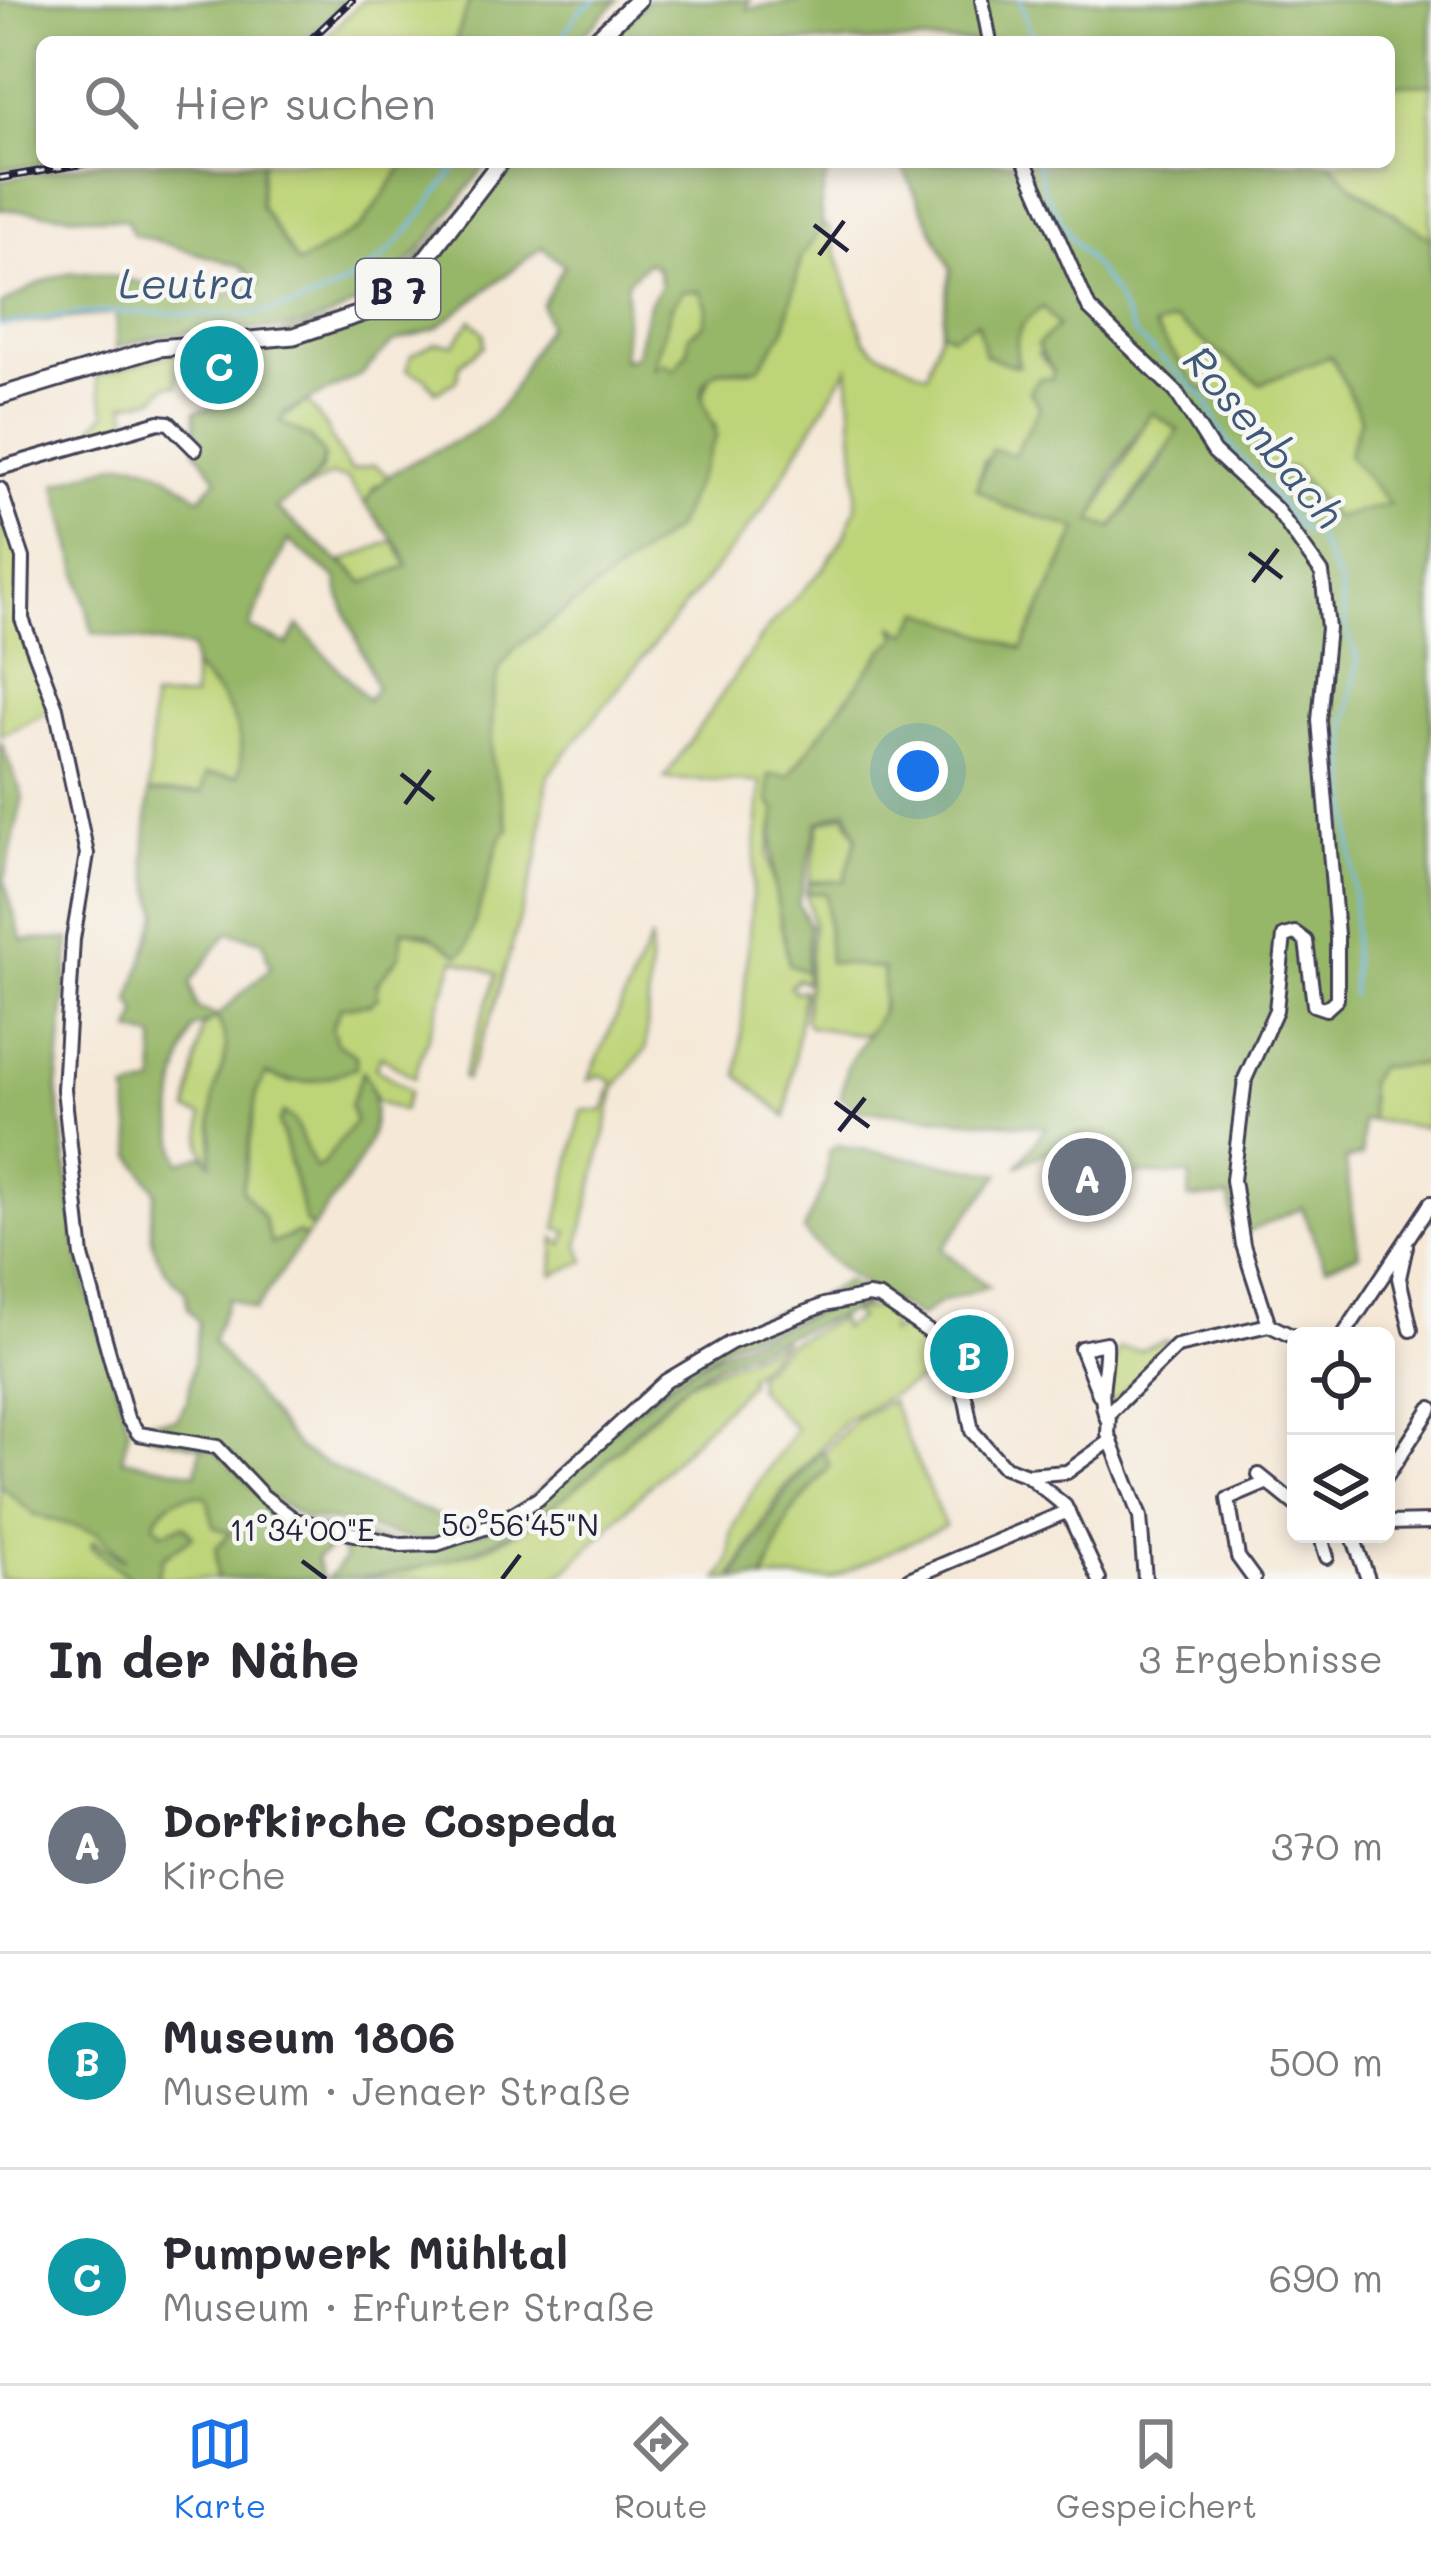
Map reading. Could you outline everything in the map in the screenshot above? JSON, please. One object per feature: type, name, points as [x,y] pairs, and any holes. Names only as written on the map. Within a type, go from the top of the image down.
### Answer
[{"type":"main road","points":[[599,36],[638,0]]},
{"type":"main road","name":"B 7","points":[[4,395],[158,348],[319,330],[383,301],[417,270],[495,168]]},
{"type":"street","points":[[982,0],[989,36]]},
{"type":"street","points":[[1028,168],[1089,308],[1176,392],[1226,466],[1276,509],[1311,555],[1325,584],[1327,661],[1319,720],[1337,934],[1337,999],[1326,1010],[1314,1005],[1306,941],[1295,933],[1284,936],[1276,1010],[1245,1079],[1232,1180],[1254,1283],[1269,1325]]},
{"type":"street","points":[[0,468],[159,422],[169,423],[195,449]]},
{"type":"street","points":[[0,489],[23,558],[22,619],[56,707],[87,854],[73,939],[64,1089],[82,1256],[127,1418],[139,1434],[221,1449],[263,1496],[296,1520],[400,1544],[437,1544],[496,1524],[527,1507],[570,1474],[666,1381],[730,1343],[824,1305],[880,1298],[940,1340],[977,1440],[997,1462],[1027,1475],[1068,1511],[1099,1579]]},
{"type":"street","points":[[1349,1327],[1383,1268],[1406,1246],[1431,1203]]},
{"type":"street","points":[[1406,1246],[1400,1278],[1411,1330]]},
{"type":"street","points":[[1107,1420],[1126,1392],[1177,1346],[1269,1325],[1287,1334]]},
{"type":"street","points":[[1099,1394],[1106,1343],[1082,1348],[1139,1513],[1149,1578]]},
{"type":"street","points":[[1395,1463],[1431,1408]]},
{"type":"street","points":[[1027,1475],[1081,1465],[1111,1441]]},
{"type":"street","points":[[1051,1474],[1053,1494]]},
{"type":"street","points":[[1254,1579],[1238,1557],[1228,1499],[1263,1479],[1287,1498]]},
{"type":"street","points":[[909,1579],[1068,1511]]},
{"type":"street","points":[[1395,1523],[1431,1522]]},
{"type":"street","points":[[1323,1543],[1327,1557]]},
{"type":"street","points":[[1355,1543],[1368,1579]]},
{"type":"street","points":[[954,1563],[960,1579]]},
{"type":"green space","points":[[0,0],[347,0],[310,36],[36,36],[36,165],[0,169]]},
{"type":"green space","points":[[363,0],[470,0],[457,36],[327,36]]},
{"type":"green space","points":[[470,0],[618,0],[582,36],[457,36]]},
{"type":"green space","points":[[648,0],[750,0],[747,9],[804,0],[1431,0],[1431,84],[1395,85],[1395,36],[609,36]]},
{"type":"green space","points":[[1431,84],[1431,239],[1353,186],[1335,168],[1395,168],[1395,85]]},
{"type":"green space","points":[[67,168],[262,168],[260,206],[298,264],[361,227],[402,168],[483,168],[398,272],[342,312],[309,324],[174,334],[116,348],[116,313],[0,325],[0,305],[46,280],[77,273],[189,293],[235,292],[259,284],[241,266],[132,234],[127,220],[0,209],[0,180]]},
{"type":"green space","points":[[262,168],[402,168],[361,227],[298,265],[260,205]]},
{"type":"green space","points":[[501,168],[828,168],[820,209],[823,226],[801,258],[785,329],[759,368],[720,370],[704,384],[703,400],[717,435],[675,529],[515,648],[499,669],[491,758],[509,829],[500,839],[467,948],[459,955],[428,934],[403,929],[400,955],[377,983],[378,997],[370,1004],[341,1007],[332,1028],[337,1043],[356,1056],[356,1067],[312,1081],[266,1074],[257,1091],[242,1190],[264,1219],[271,1244],[297,1233],[305,1238],[255,1310],[229,1298],[212,1341],[299,1449],[374,1490],[473,1530],[417,1541],[353,1524],[304,1518],[265,1494],[230,1453],[148,1435],[151,1421],[177,1419],[188,1399],[199,1322],[188,1309],[185,1291],[165,1270],[154,1247],[151,1221],[156,1192],[133,1156],[127,1092],[155,1084],[155,1038],[132,1031],[138,1013],[130,1001],[158,913],[145,860],[149,792],[202,793],[205,774],[238,776],[241,744],[224,703],[193,668],[192,648],[93,633],[56,484],[132,463],[160,471],[200,498],[217,478],[195,449],[195,411],[242,402],[234,344],[366,315]],"holes":[[[542,247],[564,266],[542,305],[548,326],[501,407],[473,431],[413,462],[373,491],[365,504],[403,551],[407,566],[365,583],[276,508],[312,480],[324,455],[310,438],[280,422],[285,413],[362,374],[393,342],[437,328]],[[648,262],[657,268],[661,285],[649,303],[636,356],[623,360],[627,282]],[[683,291],[700,291],[707,307],[704,324],[689,335],[688,351],[674,370],[665,363],[653,369],[672,306]],[[288,540],[337,579],[376,688],[368,700],[298,625],[288,645],[249,628]],[[228,932],[263,941],[270,968],[217,1016],[197,1008],[190,983]],[[217,1017],[226,1048],[213,1101],[211,1163],[204,1155],[180,1162],[173,1128],[178,1079],[192,1029]]]},
{"type":"green space","points":[[903,168],[1335,168],[1353,186],[1431,239],[1431,1064],[1378,1067],[1368,1083],[1371,1120],[1362,1121],[1362,1156],[1345,1160],[1359,1254],[1325,1267],[1302,1208],[1236,1237],[1229,1197],[1189,1199],[1190,1175],[1137,1174],[1120,1206],[1110,1206],[1094,1141],[1082,1135],[1017,1167],[1046,1127],[857,1110],[841,1097],[847,1066],[883,1009],[883,969],[829,962],[826,893],[806,893],[809,882],[844,881],[857,838],[847,810],[818,822],[798,904],[809,925],[806,972],[789,964],[781,925],[773,869],[776,811],[769,801],[769,775],[789,776],[883,650],[898,638],[895,627],[907,634],[922,611],[1022,649],[1078,529],[1004,506],[976,488],[992,449],[1014,455],[1040,407],[1029,391],[1039,378],[1052,379],[1053,371],[1037,345],[1058,326],[1043,307],[1027,320],[1019,333],[1017,367],[985,355],[977,322],[952,336],[941,330],[951,269]],"holes":[[[1175,320],[1260,384],[1331,356],[1361,417],[1348,455],[1389,504],[1335,518],[1293,468],[1261,467],[1265,440],[1235,401],[1198,386],[1154,327]],[[1151,412],[1178,430],[1158,468],[1112,528],[1092,521],[1112,474]]]},
{"type":"green space","points":[[823,226],[828,227],[864,339],[875,350],[927,374],[941,330],[953,336],[971,320],[977,322],[985,355],[1019,364],[1019,330],[1043,307],[1058,326],[1038,354],[1054,371],[1052,379],[1030,392],[1040,407],[1014,455],[984,460],[977,486],[1004,506],[1078,528],[1022,650],[921,612],[907,634],[894,629],[898,638],[789,777],[770,775],[776,810],[768,855],[789,964],[806,972],[805,983],[798,979],[790,986],[795,992],[804,990],[786,1117],[738,1075],[761,782],[664,779],[767,629],[824,568],[846,533],[856,507],[857,480],[848,367],[762,511],[548,775],[538,856],[492,1014],[466,1080],[462,1078],[497,974],[455,959],[414,1078],[381,1056],[375,1068],[410,1091],[403,1111],[377,1101],[369,1081],[350,1106],[355,1121],[334,1155],[315,1169],[283,1114],[279,1122],[306,1223],[313,1228],[305,1238],[297,1233],[271,1244],[264,1219],[242,1190],[257,1091],[266,1074],[291,1083],[356,1067],[356,1056],[336,1043],[332,1028],[341,1007],[369,1004],[403,929],[467,948],[500,839],[509,829],[491,758],[499,669],[515,648],[675,528],[716,427],[700,404],[711,375],[720,370],[752,370],[785,329],[801,258]]},
{"type":"green space","points":[[682,290],[701,291],[707,307],[704,324],[689,335],[688,351],[674,371],[653,371],[672,306]]},
{"type":"green space","points":[[471,320],[484,333],[484,346],[460,364],[457,381],[436,392],[425,378],[407,370],[411,355],[435,343],[454,344]]},
{"type":"green space","points":[[1175,320],[1191,329],[1331,355],[1361,418],[1390,504],[1335,518],[1293,468],[1260,467],[1235,401],[1198,386],[1153,326]]},
{"type":"green space","points":[[178,352],[177,386],[167,385],[155,398],[125,404],[130,427],[97,434],[94,426],[106,413],[96,376]]},
{"type":"green space","points":[[307,402],[351,470],[374,465],[393,479],[374,486],[365,504],[347,479],[331,475],[301,493],[322,471],[324,455],[310,438],[279,421]]},
{"type":"green space","points":[[1152,411],[1179,431],[1112,528],[1091,521]]},
{"type":"green space","points":[[0,493],[23,558],[22,619],[56,708],[0,736]]},
{"type":"green space","points":[[394,540],[407,566],[365,583],[343,561]]},
{"type":"green space","points":[[193,668],[232,716],[241,744],[238,776],[203,793],[149,792],[152,699],[193,698]]},
{"type":"green space","points":[[0,740],[23,797],[4,881],[22,940],[70,939],[57,1089],[78,1257],[129,1429],[122,1459],[196,1473],[201,1446],[211,1447],[287,1520],[420,1548],[496,1527],[667,1384],[731,1347],[840,1303],[868,1304],[702,1373],[672,1395],[563,1498],[469,1552],[400,1572],[327,1579],[345,1559],[337,1544],[316,1559],[323,1579],[217,1579],[216,1548],[230,1533],[214,1527],[207,1497],[190,1495],[169,1504],[154,1523],[162,1532],[184,1525],[193,1536],[163,1558],[156,1579],[131,1579],[91,1547],[93,1541],[125,1560],[97,1532],[34,1515],[0,1485]]},
{"type":"green space","points":[[844,814],[857,837],[844,882],[809,882],[820,823]]},
{"type":"green space","points":[[806,893],[826,893],[829,962],[883,968],[880,1013],[864,1035],[810,1027],[805,1020],[813,924]]},
{"type":"green space","points":[[651,938],[646,1049],[616,1086],[579,1245],[585,1261],[553,1275],[555,1238],[563,1245],[568,1231],[556,1228],[582,1110],[604,1111],[613,1082],[600,1075],[588,1080]]},
{"type":"green space","points":[[216,1016],[226,1052],[214,1098],[211,1165],[202,1147],[202,1116],[188,1111],[202,1028]]},
{"type":"green space","points":[[1431,1064],[1426,1128],[1371,1120],[1368,1083],[1377,1067]]},
{"type":"green space","points":[[363,1071],[375,1113],[371,1133],[352,1173],[313,1228],[306,1223],[279,1121],[284,1113],[294,1120],[315,1168],[321,1166],[355,1121],[350,1106]]},
{"type":"green space","points":[[1082,1135],[1094,1141],[1110,1206],[1075,1197],[1068,1146]]},
{"type":"green space","points":[[837,1145],[1000,1174],[942,1249],[989,1287],[941,1302],[920,1317],[828,1257],[803,1230],[825,1184],[829,1151]]},
{"type":"green space","points":[[845,1281],[864,1291],[729,1342],[614,1426],[611,1418],[688,1354],[741,1325],[822,1296]]},
{"type":"green space","points":[[882,1306],[892,1310],[890,1333],[901,1329],[896,1312],[939,1344],[947,1365],[846,1420],[782,1491],[730,1579],[719,1579],[729,1562],[731,1534],[740,1513],[796,1429],[758,1390],[756,1374],[787,1344],[839,1319],[842,1328],[859,1318],[851,1313]]},
{"type":"green space","points":[[785,1340],[566,1571],[550,1579],[354,1579],[480,1551],[525,1528],[595,1472],[687,1383]]},
{"type":"green space","points":[[1167,1340],[1168,1348],[1109,1405],[1104,1390],[1119,1348],[1140,1350]]},
{"type":"green space","points":[[891,1401],[945,1526],[831,1579],[764,1579],[789,1516],[830,1466],[823,1454],[856,1418]]},
{"type":"green space","points":[[0,1430],[163,1545],[172,1531],[161,1532],[154,1524],[163,1510],[182,1497],[207,1497],[230,1533],[224,1579],[0,1579]]},
{"type":"green space","points":[[822,1450],[830,1466],[789,1516],[764,1579],[734,1579],[785,1493]]},
{"type":"waterway","name":"Leutra","points":[[563,36],[580,10],[595,0]]},
{"type":"waterway","name":"Rosenbach","points":[[1020,0],[1032,36]]},
{"type":"waterway","name":"Leutra","points":[[0,325],[91,313],[236,315],[302,304],[336,289],[385,256],[456,168]]},
{"type":"waterway","name":"Rosenbach","points":[[1039,168],[1043,188],[1070,236],[1112,290],[1135,335],[1204,397],[1225,438],[1302,531],[1314,532],[1340,584],[1346,628],[1358,660],[1346,727],[1354,900],[1352,995]]},
{"type":"waterway","points":[[1321,1317],[1322,1327]]},
{"type":"railway","points":[[314,36],[352,0]]},
{"type":"railway","points":[[0,178],[59,168]]},
{"type":"place","name":"Pumpwerk Mühltal","points":[[219,365]]},
{"type":"place","name":"Dorfkirche Cospeda","points":[[1087,1177]]},
{"type":"place","name":"Museum 1806","points":[[969,1354]]}]
